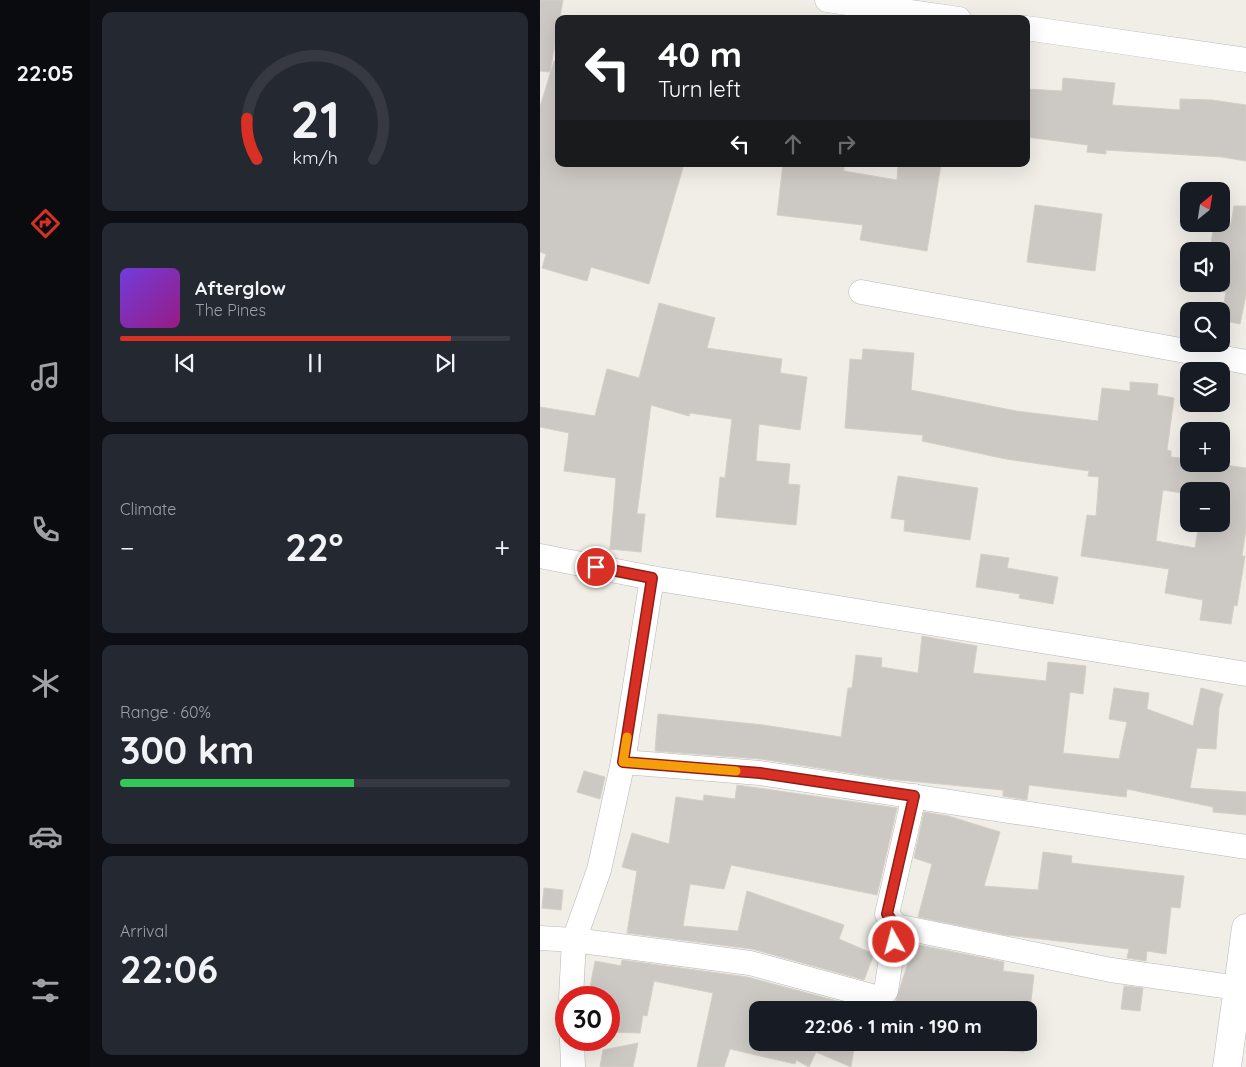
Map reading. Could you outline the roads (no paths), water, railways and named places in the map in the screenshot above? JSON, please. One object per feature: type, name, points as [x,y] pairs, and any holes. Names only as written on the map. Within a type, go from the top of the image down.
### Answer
[{"type":"street","points":[[827,0],[931,15]]},
{"type":"street","points":[[1030,29],[1246,60]]},
{"type":"street","points":[[861,292],[1246,362]]},
{"type":"street","points":[[540,556],[652,578],[1246,674]]},
{"type":"street","points":[[572,986],[574,940],[599,870],[623,762],[652,578]]},
{"type":"street","points":[[623,762],[760,773],[1246,847]]},
{"type":"street","points":[[914,796],[887,914],[896,926],[1111,970],[1238,988]]},
{"type":"street","points":[[540,938],[574,940],[750,963],[879,998],[886,991],[896,926]]},
{"type":"street","points":[[1227,1067],[1246,928]]},
{"type":"street","points":[[572,1051],[573,1067]]}]
